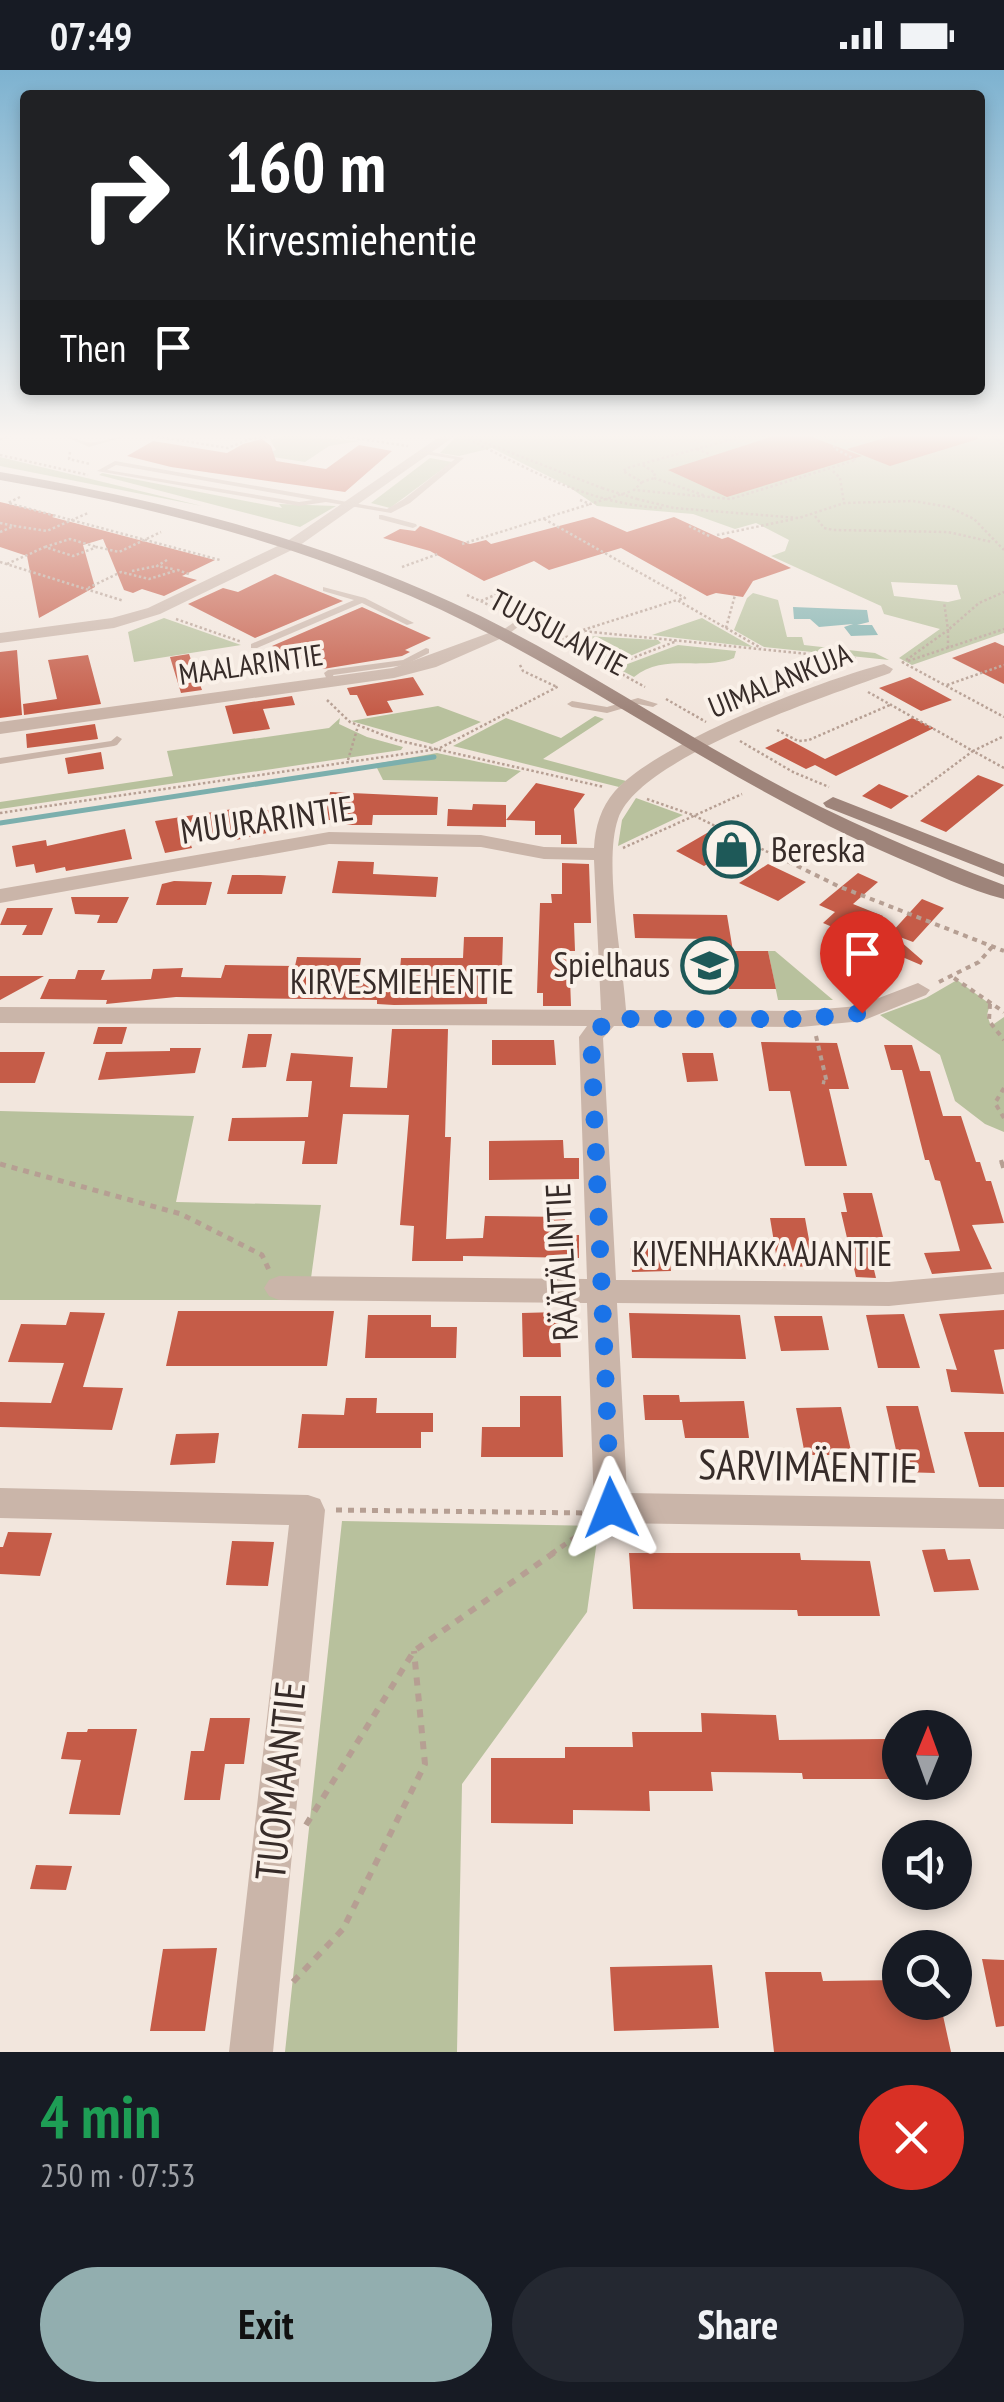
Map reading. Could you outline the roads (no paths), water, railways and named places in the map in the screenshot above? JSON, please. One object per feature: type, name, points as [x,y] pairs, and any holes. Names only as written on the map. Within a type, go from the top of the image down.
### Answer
[{"type":"main road","name":"TUUSULANTIE","points":[[238,527],[296,542]]},
{"type":"main road","name":"TUUSULANTIE","points":[[247,527],[296,542],[512,626],[652,704],[766,787],[894,851],[1004,892]]},
{"type":"main road","name":"TUUSULANTIE","points":[[512,626],[627,704],[879,824],[1004,871]]},
{"type":"street","points":[[0,638],[132,619],[296,542],[317,527]]},
{"type":"street","name":"MAALARINTIE","points":[[0,728],[416,668],[512,626]]},
{"type":"street","name":"UIMALANKUJA","points":[[624,792],[646,772],[704,742],[893,666]]},
{"type":"street","name":"RÄÄTÄLINTIE","points":[[611,1508],[591,1037],[614,1011],[605,854],[608,819],[624,792]]},
{"type":"street","name":"MUURARINTIE","points":[[0,896],[329,838],[481,840],[544,853],[605,854]]},
{"type":"street","name":"KIRVESMIEHENTIE","points":[[0,1014],[836,1018],[862,1013],[918,990]]},
{"type":"street","name":"KIVENHAKKAAJANTIE","points":[[279,1288],[889,1294],[1004,1283]]},
{"type":"street","name":"TUOMAANTIE","points":[[0,1504],[308,1510],[251,2052]]},
{"type":"street","name":"SARVIMÄENTIE","points":[[611,1508],[1004,1514]]},
{"type":"lane","points":[[326,589],[362,600],[410,623]]},
{"type":"lane","points":[[254,646],[362,600]]},
{"type":"lane","points":[[332,682],[328,674],[405,662],[426,652]]},
{"type":"lane","points":[[572,704],[615,710],[627,704],[652,704]]},
{"type":"lane","points":[[0,761],[114,743],[118,739]]},
{"type":"water","points":[[793,607],[867,610],[869,622],[857,625],[872,625],[878,635],[851,636],[844,627],[853,624],[819,627],[810,619],[794,619]]},
{"type":"waterway","points":[[0,823],[434,757]]},
{"type":"place","name":"Bereska","points":[[732,850]]},
{"type":"place","name":"Spielhaus","points":[[709,965]]}]
